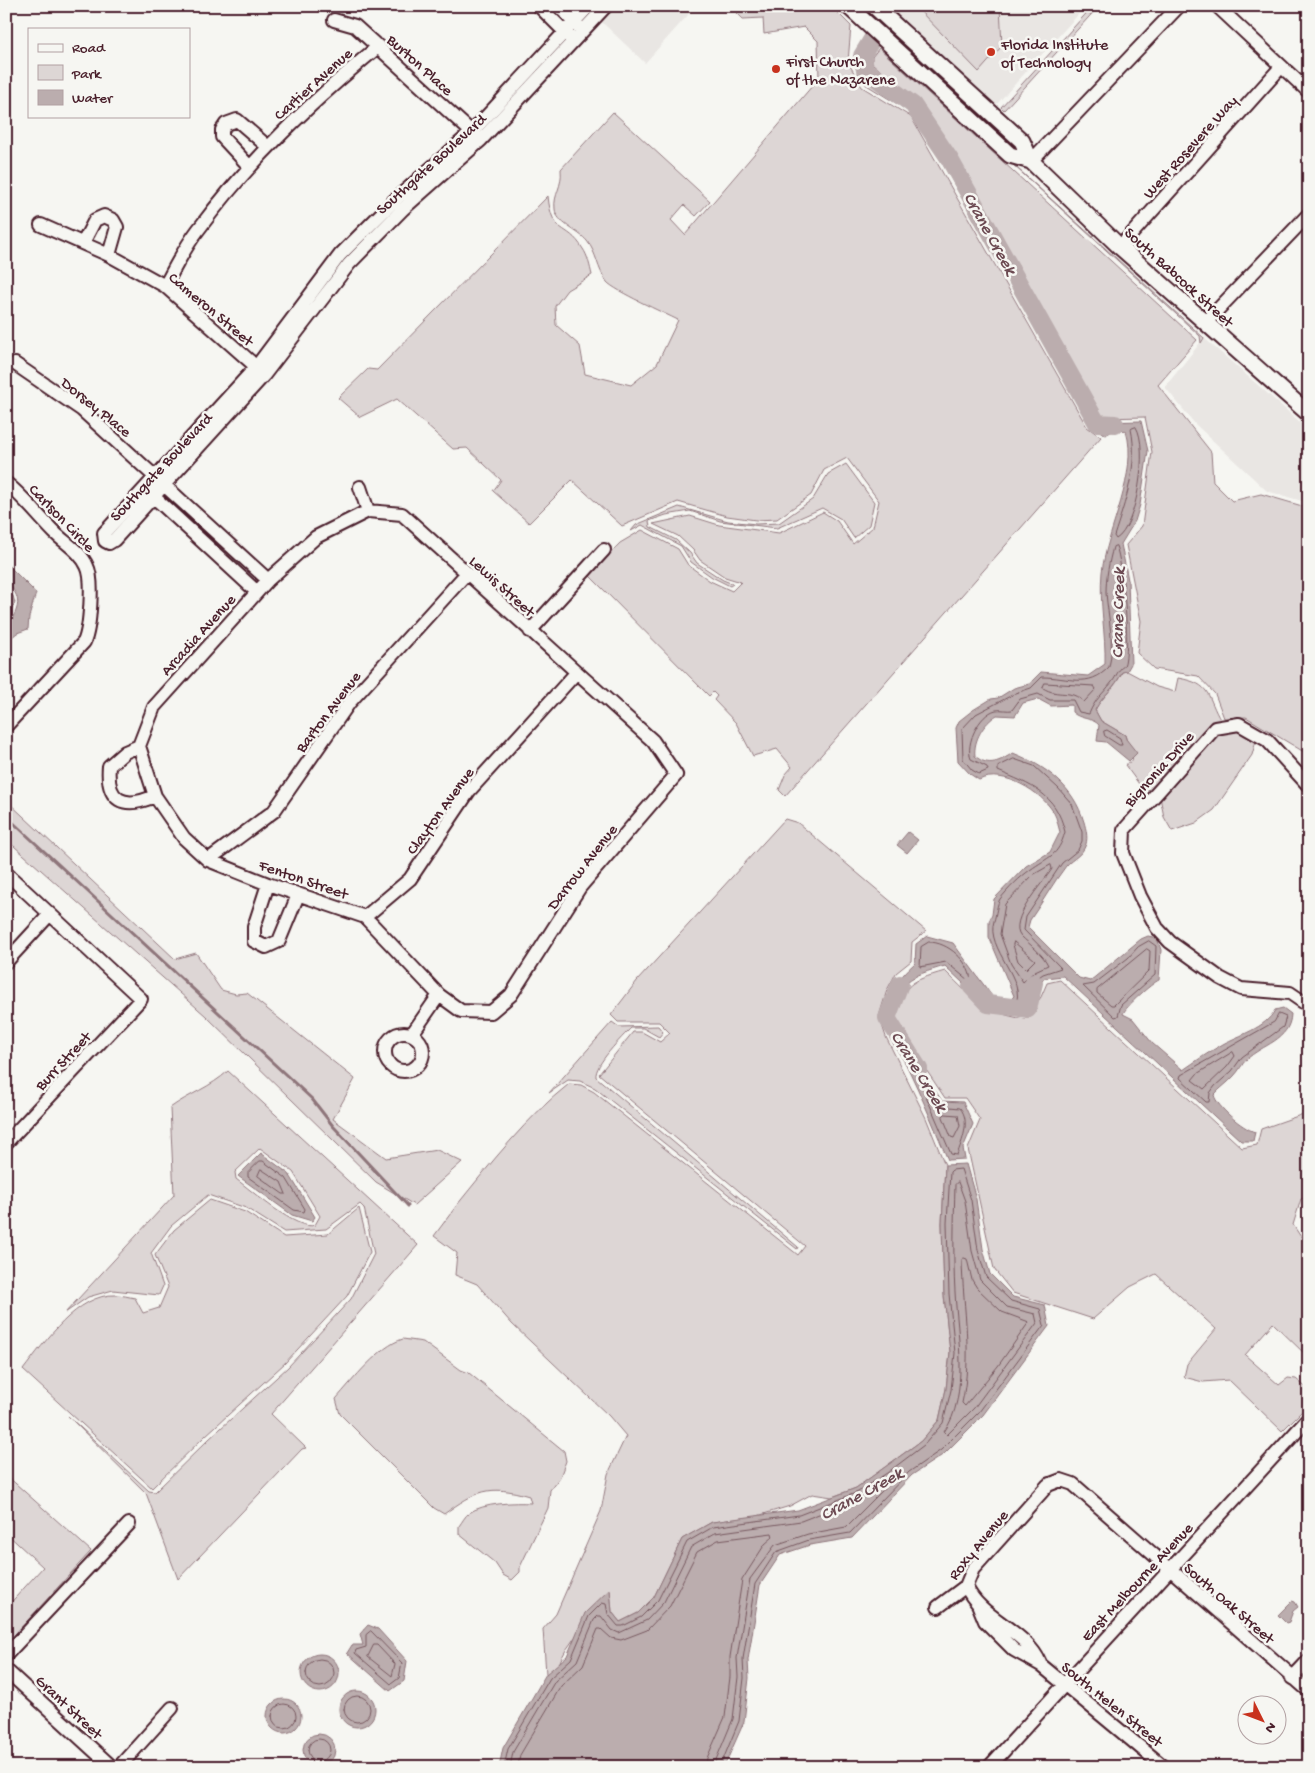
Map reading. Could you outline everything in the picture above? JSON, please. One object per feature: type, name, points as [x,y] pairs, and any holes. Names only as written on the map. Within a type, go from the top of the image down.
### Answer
[{"type":"main road","name":"South Babcock Street","points":[[848,6],[1010,155],[1031,161]]},
{"type":"main road","name":"South Babcock Street","points":[[874,6],[1022,141],[1031,161],[1120,246],[1308,413]]},
{"type":"street","points":[[558,6],[580,26]]},
{"type":"street","name":"Southgate Boulevard","points":[[580,26],[589,6]]},
{"type":"street","name":"Southgate Boulevard","points":[[154,497],[114,540],[110,543],[105,541],[104,533],[161,481],[260,371],[358,254],[477,136],[580,26],[606,6]]},
{"type":"street","points":[[1031,161],[1179,6]]},
{"type":"street","points":[[1217,6],[1309,92]]},
{"type":"street","points":[[541,7],[570,37]]},
{"type":"street","name":"Burton Place","points":[[334,20],[354,26],[477,136]]},
{"type":"street","name":"Cartier Avenue","points":[[165,286],[197,232],[249,166],[315,99],[378,46]]},
{"type":"street","name":"West Rosevere Way","points":[[1120,246],[1281,67]]},
{"type":"street","points":[[249,166],[222,137],[222,130],[226,124],[237,120],[267,146]]},
{"type":"street","points":[[1205,323],[1309,214]]},
{"type":"street","points":[[82,243],[95,220],[104,216],[110,218],[117,227],[109,255]]},
{"type":"street","name":"Cameron Street","points":[[41,225],[109,255],[165,286],[260,371]]},
{"type":"street","name":"Dorsey Place","points":[[15,364],[82,410],[268,580]]},
{"type":"street","points":[[161,481],[154,497],[257,592]]},
{"type":"street","name":"Carlson Circle","points":[[6,483],[24,496],[54,532],[83,558],[90,572],[90,580],[88,628],[84,642],[6,726]]},
{"type":"street","points":[[360,487],[368,511]]},
{"type":"street","name":"Arcadia Avenue","points":[[140,746],[154,707],[268,580],[316,537],[368,511]]},
{"type":"street","name":"Lewis Street","points":[[368,511],[402,514],[466,574],[653,741]]},
{"type":"street","points":[[530,631],[604,550]]},
{"type":"street","name":"Barton Avenue","points":[[208,860],[274,811],[349,703],[466,574]]},
{"type":"street","name":"Clayton Avenue","points":[[365,917],[410,879],[469,791],[576,673]]},
{"type":"street","name":"Bignonia Drive","points":[[1309,786],[1267,740],[1239,724],[1215,728],[1124,830],[1123,853],[1140,896],[1157,928],[1170,942],[1220,978],[1241,989],[1290,993],[1309,1006]]},
{"type":"street","name":"Darrow Avenue","points":[[461,1011],[491,1012],[511,995],[580,888],[680,775],[653,741]]},
{"type":"street","points":[[140,746],[125,752],[109,766],[107,784],[116,798],[129,803],[142,802],[155,796]]},
{"type":"street","name":"Fenton Street","points":[[140,746],[155,796],[184,838],[208,860],[298,895],[365,917],[439,995],[461,1011]]},
{"type":"street","points":[[6,873],[50,914],[6,962]]},
{"type":"street","points":[[268,884],[254,927],[254,942],[266,947],[279,941],[298,895]]},
{"type":"street","name":"Burr Street","points":[[6,1143],[141,999],[50,914]]},
{"type":"street","points":[[412,1034],[439,995]]},
{"type":"street","name":"East Melbourne Avenue","points":[[989,1767],[1309,1418]]},
{"type":"street","name":"South Oak Street","points":[[1061,1480],[1072,1484],[1168,1570],[1309,1691]]},
{"type":"street","name":"Roxy Avenue","points":[[938,1607],[966,1586],[973,1569],[1048,1485],[1061,1480]]},
{"type":"street","points":[[6,1655],[129,1524]]},
{"type":"street","name":"South Helen Street","points":[[966,1586],[971,1597],[1018,1637],[1037,1656],[1041,1665],[1164,1767]]},
{"type":"street","points":[[1292,1678],[1309,1660]]},
{"type":"street","name":"Grant Street","points":[[6,1670],[112,1767]]},
{"type":"street","points":[[119,1767],[172,1708]]},
{"type":"shaded area","points":[[550,6],[696,6],[645,63],[587,8],[571,26]]},
{"type":"shaded area","name":"Florida Institute of Technology","points":[[888,6],[1086,6],[996,105]]},
{"type":"shaded area","points":[[1204,338],[1309,430],[1309,503],[1267,491],[1195,424],[1165,387]]},
{"type":"green space","points":[[730,6],[831,6],[851,26],[848,62],[862,87],[911,117],[1087,427],[1101,437],[785,796],[779,790],[785,775],[792,767],[777,749],[753,756],[736,723],[714,700],[717,696],[713,692],[709,696],[589,575],[620,543],[642,530],[678,549],[688,565],[710,581],[732,591],[741,582],[725,577],[700,560],[693,550],[678,536],[653,524],[690,516],[719,525],[779,533],[823,512],[837,521],[853,544],[873,527],[879,501],[847,458],[824,470],[811,495],[777,519],[756,520],[727,516],[678,502],[622,526],[572,480],[529,523],[493,491],[501,480],[467,448],[453,449],[397,399],[360,417],[338,398],[368,369],[377,370],[548,196],[553,218],[583,249],[588,258],[592,275],[567,290],[555,306],[556,325],[580,346],[585,374],[631,385],[657,364],[678,320],[629,296],[607,282],[587,241],[563,223],[556,214],[555,199],[561,181],[561,169],[613,112],[710,201],[696,216],[684,205],[671,220],[685,235],[819,78],[818,41],[804,27],[764,34],[763,18],[743,19]]},
{"type":"green space","points":[[915,6],[1000,6],[1002,46],[979,72]]},
{"type":"green space","points":[[1093,6],[1099,6],[1004,110],[1001,107]]},
{"type":"green space","points":[[874,38],[882,45],[877,44],[868,56],[868,66],[914,106],[954,164],[1095,417],[1089,422],[915,115],[865,84],[853,62]]},
{"type":"green space","points":[[879,48],[1197,340],[1158,385],[1211,452],[1213,482],[1232,501],[1261,494],[1309,508],[1309,755],[1246,717],[1224,718],[1215,694],[1198,676],[1154,669],[1137,653],[1141,621],[1126,545],[1142,526],[1152,452],[1145,417],[1103,418],[1097,414],[958,162],[918,104],[872,63],[872,57]]},
{"type":"green space","points":[[927,87],[1204,338],[1201,343],[1200,336]]},
{"type":"green space","points":[[846,464],[874,502],[869,525],[854,538],[841,519],[822,508],[777,528],[720,521],[690,511],[666,515],[649,521],[650,527],[676,540],[690,553],[697,563],[723,580],[733,584],[730,586],[712,577],[691,562],[681,546],[642,525],[631,531],[636,525],[679,507],[728,521],[756,524],[779,523],[813,499],[828,474]]},
{"type":"green space","points":[[1127,671],[1157,687],[1175,692],[1178,678],[1197,684],[1207,692],[1221,721],[1259,730],[1252,755],[1214,810],[1196,823],[1172,831],[1164,817],[1160,797],[1139,784],[1125,765],[1133,760],[1125,735],[1101,721],[1095,710],[1122,672]]},
{"type":"green space","points":[[6,800],[175,959],[196,953],[221,990],[236,994],[247,993],[355,1079],[333,1119],[386,1158],[437,1150],[462,1162],[414,1205],[376,1182],[206,1016],[6,839]]},
{"type":"green space","points":[[785,819],[798,823],[926,931],[912,942],[911,961],[896,973],[887,990],[879,1016],[886,1037],[926,1118],[945,1165],[942,1223],[944,1295],[950,1352],[946,1389],[939,1420],[921,1441],[856,1488],[832,1497],[812,1494],[790,1506],[754,1517],[712,1522],[682,1539],[654,1597],[638,1613],[620,1622],[612,1612],[610,1590],[566,1650],[552,1678],[546,1674],[543,1629],[556,1614],[601,1511],[608,1474],[626,1436],[609,1416],[512,1324],[477,1284],[455,1275],[457,1253],[434,1236],[510,1141],[569,1084],[581,1085],[594,1092],[798,1255],[805,1246],[599,1074],[633,1032],[642,1032],[660,1042],[670,1033],[659,1022],[618,1022],[611,1015],[637,981]]},
{"type":"green space","points":[[945,971],[980,1003],[999,1013],[1025,1019],[1041,997],[1047,983],[1060,980],[1242,1148],[1257,1145],[1261,1129],[1309,1112],[1309,1196],[1301,1199],[1293,1225],[1309,1249],[1309,1358],[1273,1323],[1245,1355],[1279,1385],[1288,1378],[1296,1379],[1309,1390],[1309,1404],[1282,1431],[1229,1380],[1203,1382],[1184,1377],[1187,1364],[1216,1329],[1156,1274],[1130,1287],[1093,1319],[1013,1293],[994,1269],[968,1149],[980,1120],[965,1098],[945,1098],[892,1019],[901,997],[910,985],[923,978]]},
{"type":"green space","points":[[612,1022],[619,1027],[658,1026],[663,1032],[659,1037],[643,1028],[631,1028],[615,1044],[599,1066],[596,1077],[798,1247],[797,1249],[595,1088],[580,1081],[568,1080],[549,1093]]},
{"type":"green space","points":[[228,1071],[418,1245],[271,1414],[306,1448],[302,1449],[178,1579],[146,1493],[68,1416],[149,1491],[155,1492],[209,1439],[288,1367],[351,1299],[374,1254],[364,1208],[360,1204],[326,1229],[284,1232],[246,1208],[208,1195],[171,1226],[151,1253],[163,1286],[159,1295],[113,1290],[88,1297],[65,1313],[174,1195],[170,1108]],"holes":[[[260,1148],[293,1172],[320,1216],[315,1225],[298,1222],[275,1209],[236,1179],[235,1172]]]},
{"type":"green space","points":[[210,1200],[245,1212],[284,1237],[328,1234],[359,1208],[370,1252],[347,1296],[285,1363],[205,1436],[152,1488],[23,1370],[63,1322],[88,1302],[102,1297],[118,1295],[135,1298],[143,1313],[159,1308],[168,1287],[155,1255],[174,1230]]},
{"type":"green space","points":[[403,1339],[423,1342],[461,1370],[469,1373],[564,1451],[566,1461],[560,1477],[550,1490],[548,1508],[520,1567],[520,1572],[512,1580],[503,1575],[495,1563],[459,1534],[459,1526],[468,1514],[482,1507],[499,1504],[531,1503],[529,1496],[515,1492],[493,1490],[483,1492],[465,1500],[444,1514],[434,1508],[340,1414],[336,1399],[376,1356]]},
{"type":"green space","points":[[6,1475],[91,1551],[6,1644],[6,1608],[43,1567],[6,1533]]},
{"type":"water","points":[[1095,417],[1103,422],[1141,421],[1148,451],[1140,505],[1135,521],[1121,544],[1128,580],[1131,664],[1127,671],[1122,672],[1095,710],[1101,721],[1125,735],[1137,753],[1129,761],[1106,742],[1097,741],[1099,725],[1096,722],[1075,715],[1072,712],[1072,705],[1051,706],[1038,699],[1023,703],[1015,716],[997,715],[980,732],[975,756],[985,762],[994,762],[1013,753],[1037,764],[1066,788],[1079,810],[1085,827],[1087,839],[1084,848],[1061,873],[1030,920],[1028,927],[1079,978],[1090,981],[1141,939],[1148,936],[1157,938],[1161,950],[1159,980],[1128,1006],[1123,1014],[1133,1019],[1152,1043],[1183,1070],[1223,1044],[1259,1026],[1275,1010],[1283,1008],[1291,1014],[1286,1030],[1281,1036],[1246,1060],[1234,1076],[1214,1095],[1220,1105],[1231,1116],[1255,1132],[1253,1141],[1241,1141],[1063,976],[1045,978],[1036,984],[1034,997],[1022,1014],[1001,1011],[982,1001],[945,966],[923,973],[914,977],[901,988],[887,1018],[942,1101],[963,1102],[973,1124],[963,1148],[965,1159],[948,1160],[911,1075],[888,1032],[884,1015],[888,1000],[895,986],[915,963],[916,944],[927,936],[953,943],[1000,1007],[1005,1006],[1014,996],[989,937],[989,921],[992,915],[994,899],[1026,866],[1050,852],[1060,832],[1054,813],[1041,797],[1031,790],[1021,784],[999,777],[979,780],[970,774],[958,761],[956,728],[959,721],[973,710],[1014,688],[1029,684],[1041,672],[1088,676],[1105,664],[1101,595],[1102,572],[1125,483],[1129,447],[1126,431],[1117,429],[1105,435],[1090,424],[1089,422]]},
{"type":"water","points":[[6,563],[36,593],[29,617],[28,629],[17,633],[6,642],[6,626],[17,609],[18,604],[15,593],[6,582]]},
{"type":"water","points":[[6,588],[13,596],[15,603],[6,618]]},
{"type":"water","points":[[908,832],[918,840],[907,853],[897,845]]},
{"type":"water","points":[[261,1153],[289,1174],[315,1217],[312,1221],[292,1215],[238,1176]]},
{"type":"water","points":[[966,1164],[976,1199],[983,1249],[990,1274],[1013,1297],[1045,1305],[1049,1326],[983,1415],[944,1454],[912,1475],[852,1538],[810,1545],[780,1555],[760,1585],[748,1660],[749,1678],[744,1722],[724,1767],[499,1767],[503,1748],[546,1674],[567,1656],[585,1613],[610,1589],[612,1612],[620,1622],[638,1613],[654,1597],[682,1539],[712,1522],[798,1510],[856,1488],[921,1441],[939,1420],[946,1389],[950,1352],[944,1295],[942,1223],[945,1165]]},
{"type":"water","points":[[1292,1601],[1298,1607],[1293,1611],[1289,1622],[1286,1623],[1278,1615]]},
{"type":"water","points":[[368,1625],[378,1629],[407,1661],[404,1681],[390,1691],[347,1653],[352,1645],[363,1645],[360,1634]]},
{"type":"water","points":[[320,1654],[333,1660],[339,1673],[333,1686],[320,1692],[307,1686],[301,1673],[307,1660]]},
{"type":"water","points":[[357,1691],[364,1692],[370,1696],[374,1702],[374,1716],[370,1722],[364,1726],[357,1727],[350,1726],[344,1722],[340,1716],[339,1709],[340,1702],[344,1696],[350,1692]]},
{"type":"water","points":[[284,1699],[291,1700],[296,1704],[300,1709],[300,1723],[296,1728],[291,1732],[284,1733],[277,1732],[272,1728],[268,1723],[267,1716],[268,1709],[272,1704],[277,1700]]},
{"type":"water","points":[[319,1734],[325,1735],[330,1739],[334,1744],[334,1756],[330,1761],[325,1765],[319,1766],[313,1765],[308,1761],[304,1756],[303,1750],[304,1744],[308,1739],[313,1735]]},
{"type":"waterway","name":"Crane Creek","points":[[892,6],[862,56],[865,70],[913,105],[949,158],[1097,423],[1115,424]]},
{"type":"waterway","points":[[6,816],[312,1099],[333,1126],[408,1206]]},
{"type":"waterway","name":"Crane Creek","points":[[971,986],[988,1004],[1028,1009],[1034,983]]},
{"type":"waterway","name":"Crane Creek","points":[[900,984],[887,1018],[919,1069]]},
{"type":"place","name":"Florida Institute of Technology","points":[[991,52]]},
{"type":"place","name":"First Church of the Nazarene","points":[[776,69]]}]
